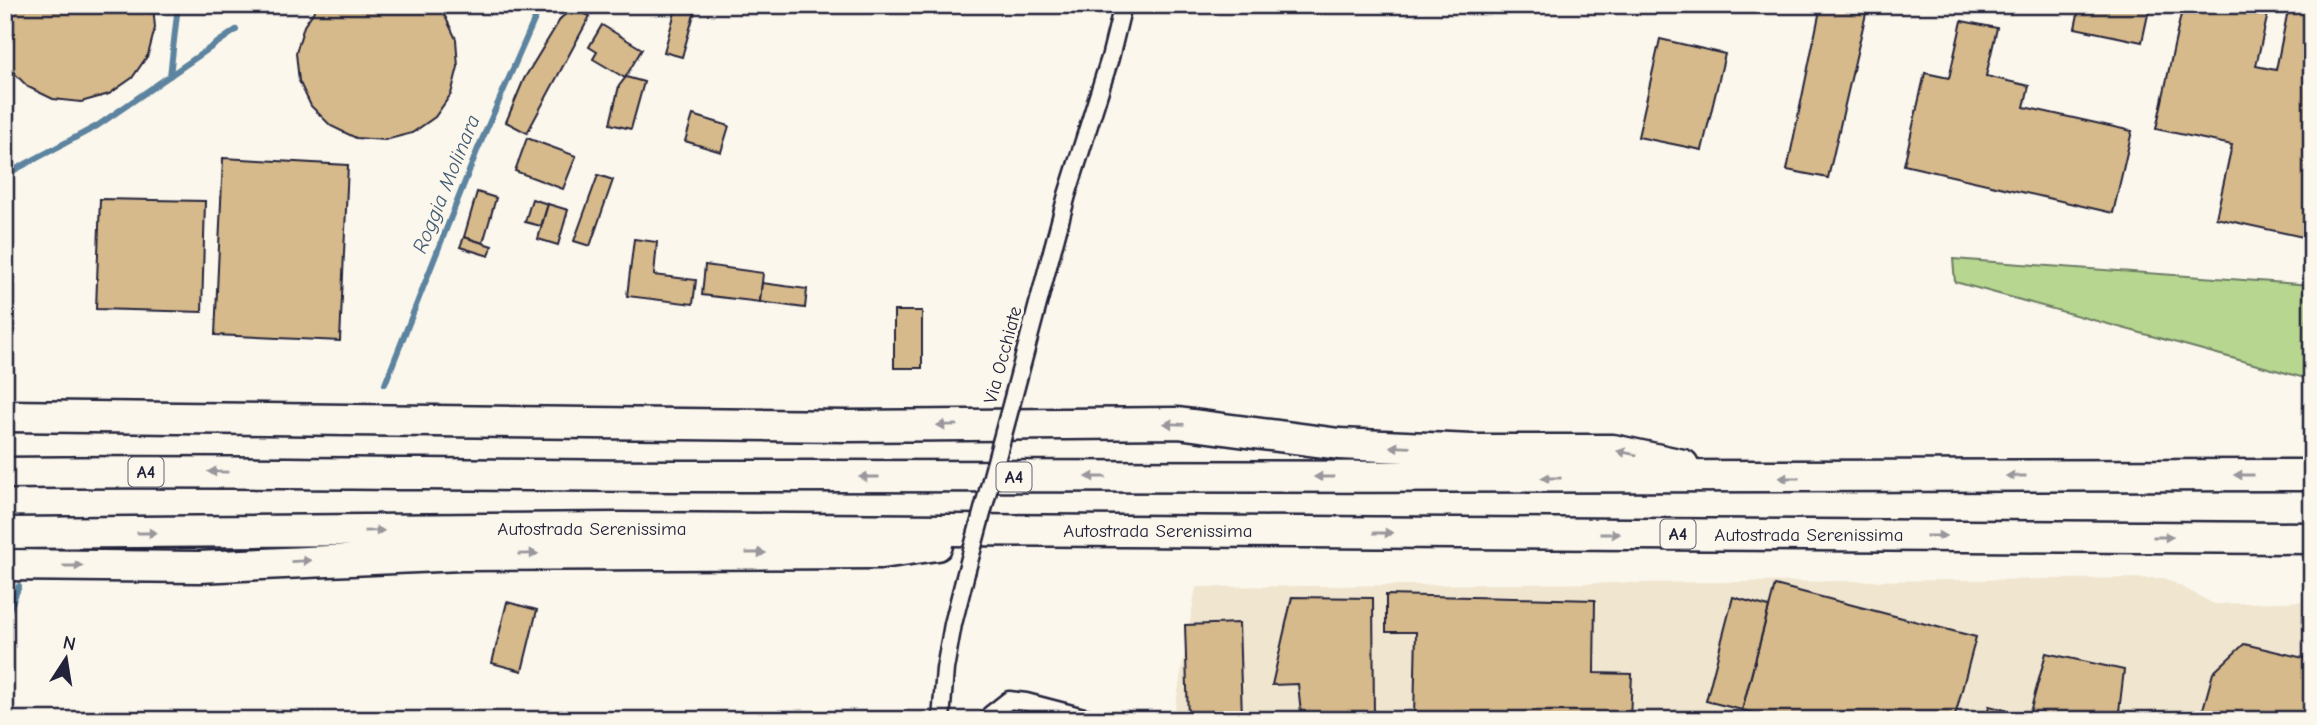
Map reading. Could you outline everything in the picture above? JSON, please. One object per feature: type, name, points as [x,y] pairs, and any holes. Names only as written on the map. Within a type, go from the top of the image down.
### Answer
[{"type":"highway","points":[[9,416],[847,426],[1178,423],[1339,444],[1472,450],[1612,450],[1742,478]]},
{"type":"highway","name":"A4","points":[[5,473],[171,471],[613,476],[1742,478],[2312,475]]},
{"type":"highway","name":"Autostrada Serenissima","points":[[5,533],[617,528],[2312,538]]},
{"type":"highway","points":[[5,565],[199,567],[461,555],[882,553],[1045,531]]},
{"type":"street","name":"Via Occhiate","points":[[941,720],[945,669],[953,624],[1067,195],[1110,58],[1123,5]]},
{"type":"street","points":[[989,720],[990,715],[1009,700],[1095,720]]},
{"type":"shaded area","points":[[2165,578],[2214,604],[2312,601],[2312,720],[1173,720],[1196,587]]},
{"type":"green space","points":[[1953,259],[2312,285],[2312,380],[1955,282]]},
{"type":"building","points":[[5,5],[153,5],[155,28],[148,55],[132,78],[109,94],[81,102],[53,99],[28,87],[5,62]]},
{"type":"building","points":[[318,5],[435,5],[444,14],[456,39],[458,67],[451,94],[435,117],[412,133],[385,140],[356,138],[331,126],[311,106],[299,81],[296,53],[304,26]]},
{"type":"building","points":[[677,5],[696,7],[682,57],[664,52]]},
{"type":"building","points":[[1821,5],[1868,5],[1828,178],[1787,170]]},
{"type":"building","points":[[2080,5],[2150,5],[2142,42],[2075,28]]},
{"type":"building","points":[[2183,5],[2253,5],[2269,9],[2256,66],[2276,70],[2289,5],[2312,5],[2312,239],[2216,218],[2232,145],[2156,129]]},
{"type":"building","points":[[572,9],[590,16],[527,133],[506,122],[524,79],[561,18]]},
{"type":"building","points":[[1962,21],[1997,28],[1986,76],[2029,86],[2024,107],[2132,131],[2113,213],[1904,165],[1925,73],[1949,78]]},
{"type":"building","points":[[602,25],[642,49],[625,78],[593,59],[597,52],[589,47]]},
{"type":"building","points":[[1660,39],[1725,54],[1702,150],[1638,137]]},
{"type":"building","points":[[626,77],[644,82],[631,129],[610,124],[619,86]]},
{"type":"building","points":[[693,115],[729,126],[721,152],[685,141]]},
{"type":"building","points":[[527,138],[576,156],[563,189],[515,171]]},
{"type":"building","points":[[223,158],[348,165],[340,341],[215,335]]},
{"type":"building","points":[[598,175],[613,180],[590,246],[574,241]]},
{"type":"building","points":[[477,192],[496,198],[483,243],[464,237]]},
{"type":"building","points":[[100,199],[205,201],[202,312],[96,309]]},
{"type":"building","points":[[532,199],[548,204],[541,226],[525,222]]},
{"type":"building","points":[[548,204],[568,210],[558,245],[538,239]]},
{"type":"building","points":[[464,237],[492,246],[489,256],[460,247]]},
{"type":"building","points":[[634,239],[657,242],[654,275],[696,280],[693,304],[627,296]]},
{"type":"building","points":[[705,265],[763,273],[760,302],[702,295]]},
{"type":"building","points":[[762,283],[807,289],[805,308],[760,302]]},
{"type":"building","points":[[894,311],[922,311],[922,368],[894,368]]},
{"type":"building","points":[[1775,585],[1976,637],[1954,720],[1779,720],[1742,710]]},
{"type":"building","points":[[1386,595],[1595,600],[1594,673],[1632,674],[1630,720],[1414,717],[1416,632],[1386,632]]},
{"type":"building","points":[[1292,597],[1373,598],[1374,716],[1301,713],[1298,684],[1272,685]]},
{"type":"building","points":[[1733,597],[1769,607],[1742,710],[1706,701]]},
{"type":"building","points":[[507,602],[537,610],[522,671],[492,663]]},
{"type":"building","points":[[1239,623],[1242,718],[1188,719],[1185,625]]},
{"type":"building","points":[[2244,644],[2312,660],[2312,720],[2200,720],[2213,673]]},
{"type":"building","points":[[2046,653],[2124,670],[2118,720],[1985,720],[1989,706],[2029,716]]},
{"type":"waterway","name":"Roggia Molinara","points":[[385,384],[477,151],[536,16],[550,5]]},
{"type":"waterway","points":[[170,76],[177,14]]},
{"type":"waterway","points":[[5,175],[97,126],[236,30]]},
{"type":"waterway","name":"Roggia Molinara","points":[[5,620],[19,586]]}]
